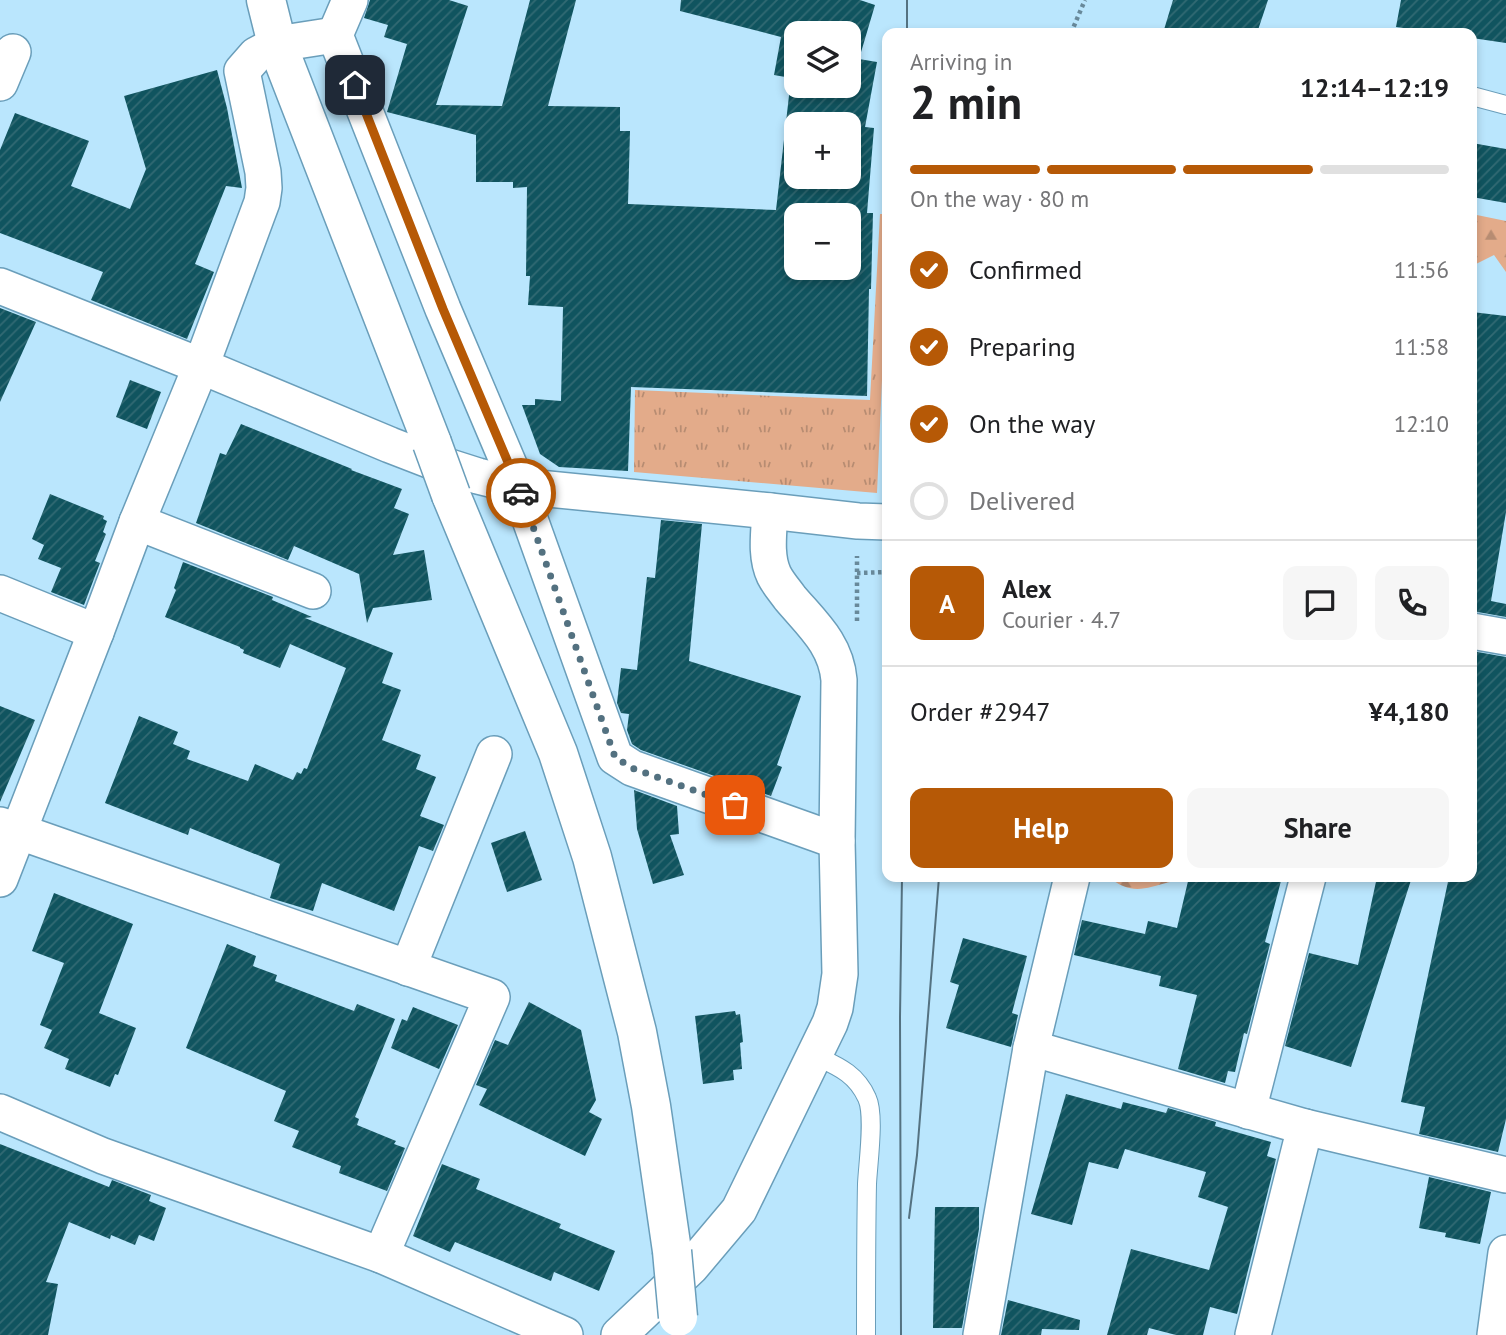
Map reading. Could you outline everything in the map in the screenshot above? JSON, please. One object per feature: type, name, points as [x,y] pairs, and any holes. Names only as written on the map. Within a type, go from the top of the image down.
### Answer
[{"type":"street","points":[[266,0],[277,44],[451,495],[558,753],[592,857],[637,1032],[651,1106],[679,1326]]},
{"type":"street","points":[[350,0],[335,35],[443,309],[518,486],[615,757],[632,768],[837,841]]},
{"type":"street","points":[[0,878],[9,828],[96,632],[136,522],[201,366],[262,202],[263,172],[242,71],[257,55],[277,44],[335,35]]},
{"type":"street","points":[[0,286],[390,445],[478,476],[518,486],[873,521]]},
{"type":"street","points":[[619,1335],[691,1267],[739,1210],[835,1008],[839,984],[838,666],[833,651],[823,636],[774,575],[769,558],[770,511]]},
{"type":"street","points":[[136,522],[313,591]]},
{"type":"street","points":[[0,593],[96,632]]},
{"type":"street","points":[[1477,632],[1506,637]]},
{"type":"street","points":[[408,968],[494,754]]},
{"type":"street","points":[[9,828],[492,997],[381,1255]]},
{"type":"street","points":[[981,1335],[1031,1048],[1071,882]]},
{"type":"street","points":[[1248,1111],[1307,882]]},
{"type":"street","points":[[1031,1048],[1248,1111],[1506,1175]]},
{"type":"street","points":[[0,1112],[103,1156],[381,1255],[565,1335]]},
{"type":"street","points":[[1253,1335],[1305,1126]]},
{"type":"street","points":[[1496,1335],[1506,1253]]},
{"type":"lane","points":[[1477,97],[1506,105]]},
{"type":"lane","points":[[814,1055],[842,1069],[858,1081],[869,1101],[866,1335]]},
{"type":"path","points":[[1073,28],[1085,0]]},
{"type":"path","points":[[857,628],[857,573],[873,521]]},
{"type":"path","points":[[857,573],[882,572]]},
{"type":"green space","points":[[882,214],[882,380],[877,493],[634,472],[635,390],[870,400]]},
{"type":"green space","points":[[1477,215],[1506,221],[1506,272],[1494,255],[1477,264]]},
{"type":"green space","points":[[1115,882],[1170,882],[1138,889]]},
{"type":"building","points":[[370,0],[449,0],[468,6],[436,105],[502,106],[530,0],[576,0],[548,106],[620,107],[620,131],[630,131],[628,204],[776,210],[784,140],[784,189],[861,189],[861,112],[787,112],[789,98],[861,98],[861,59],[877,62],[865,127],[874,128],[867,213],[873,213],[867,396],[631,387],[628,471],[559,467],[540,454],[522,405],[535,405],[535,399],[561,401],[563,307],[528,305],[530,276],[526,276],[527,187],[513,188],[513,182],[476,182],[476,135],[387,112],[407,44],[384,37],[388,25],[364,18]]},
{"type":"building","points":[[681,0],[860,0],[875,5],[861,52],[861,21],[784,21],[784,77],[774,75],[781,37],[680,11]]},
{"type":"building","points":[[1173,0],[1268,0],[1259,28],[1165,28]]},
{"type":"building","points":[[1401,0],[1506,0],[1506,43],[1477,39],[1477,28],[1396,27]]},
{"type":"building","points":[[217,70],[242,188],[226,186],[195,264],[214,272],[187,339],[91,300],[103,272],[0,233],[0,150],[15,113],[89,141],[71,186],[130,209],[146,169],[124,96]]},
{"type":"building","points":[[1477,144],[1506,149],[1506,203],[1477,198]]},
{"type":"building","points":[[0,308],[36,322],[0,402]]},
{"type":"building","points":[[1477,313],[1506,316],[1506,512],[1491,601],[1506,604],[1506,617],[1477,612]]},
{"type":"building","points":[[130,380],[161,392],[147,429],[116,417]]},
{"type":"building","points":[[241,424],[402,489],[394,508],[409,514],[393,555],[424,550],[432,600],[373,608],[367,623],[359,574],[294,546],[288,560],[196,523],[220,453],[226,455]]},
{"type":"building","points":[[50,494],[104,516],[103,519],[107,521],[103,532],[106,534],[95,561],[100,563],[84,605],[51,592],[61,568],[38,559],[44,545],[32,539]]},
{"type":"building","points":[[661,520],[702,524],[689,661],[801,696],[777,765],[782,767],[771,796],[641,750],[632,744],[627,730],[629,714],[621,713],[617,703],[621,668],[637,670],[647,577],[655,578]]},
{"type":"building","points":[[183,562],[273,597],[272,600],[312,617],[305,618],[393,653],[382,683],[401,690],[382,740],[421,755],[416,769],[436,777],[420,816],[444,825],[433,851],[419,846],[394,911],[322,883],[313,911],[270,898],[280,864],[190,828],[188,835],[105,803],[139,716],[178,732],[173,744],[190,751],[187,759],[248,781],[255,764],[293,780],[297,772],[301,774],[304,768],[307,769],[346,668],[290,644],[280,668],[243,653],[244,650],[240,647],[165,617]]},
{"type":"building","points":[[1477,652],[1506,657],[1506,1119],[1498,1152],[1419,1134],[1425,1107],[1401,1102],[1448,882],[1477,882]]},
{"type":"building","points":[[0,706],[35,720],[0,802]]},
{"type":"building","points":[[634,790],[677,806],[679,834],[670,835],[684,875],[653,884],[637,829]]},
{"type":"building","points":[[525,831],[542,880],[507,892],[491,843]]},
{"type":"building","points":[[1188,882],[1281,882],[1265,942],[1270,944],[1247,1034],[1244,1033],[1235,1072],[1228,1071],[1225,1083],[1178,1069],[1197,995],[1159,986],[1161,976],[1074,955],[1082,920],[1145,934],[1148,921],[1177,928]]},
{"type":"building","points":[[1376,882],[1410,882],[1351,1067],[1285,1046],[1309,953],[1358,965]]},
{"type":"building","points":[[54,893],[133,924],[99,1013],[136,1028],[118,1075],[115,1074],[110,1087],[65,1069],[69,1059],[44,1048],[52,1030],[40,1025],[64,963],[32,951]]},
{"type":"building","points":[[963,938],[1027,956],[1012,1013],[1018,1015],[1011,1047],[946,1028],[959,985],[950,982]]},
{"type":"building","points":[[227,944],[256,956],[253,966],[277,975],[275,981],[354,1011],[357,1004],[395,1019],[355,1117],[359,1119],[357,1125],[396,1141],[394,1144],[405,1148],[387,1191],[339,1173],[341,1166],[292,1147],[299,1131],[274,1121],[286,1091],[186,1048]]},
{"type":"building","points":[[529,1002],[581,1030],[596,1100],[589,1112],[602,1119],[585,1156],[479,1105],[487,1089],[476,1085],[495,1040],[508,1045]]},
{"type":"building","points":[[413,1007],[458,1025],[439,1069],[391,1048],[402,1019],[407,1021]]},
{"type":"building","points":[[735,1011],[736,1015],[740,1014],[742,1069],[733,1070],[734,1080],[703,1084],[695,1016]]},
{"type":"building","points":[[1066,1094],[1121,1109],[1123,1102],[1166,1113],[1168,1108],[1216,1122],[1215,1126],[1271,1142],[1267,1156],[1276,1159],[1237,1314],[1210,1307],[1203,1335],[1176,1335],[1149,1328],[1147,1335],[1107,1335],[1131,1249],[1209,1270],[1228,1207],[1198,1197],[1206,1172],[1125,1149],[1118,1169],[1089,1162],[1072,1225],[1031,1214]]},
{"type":"building","points":[[0,1144],[109,1187],[112,1180],[151,1195],[149,1201],[166,1208],[154,1241],[139,1235],[135,1245],[111,1235],[110,1239],[69,1222],[46,1282],[58,1284],[48,1335],[0,1335]]},
{"type":"building","points":[[442,1164],[480,1179],[476,1189],[561,1224],[559,1228],[615,1251],[599,1291],[554,1272],[551,1281],[455,1242],[450,1252],[413,1236]]},
{"type":"building","points":[[1429,1177],[1491,1192],[1480,1244],[1445,1237],[1446,1233],[1419,1228]]},
{"type":"building","points":[[935,1207],[979,1207],[979,1229],[962,1328],[933,1328]]},
{"type":"building","points":[[1008,1300],[1080,1320],[1079,1330],[1042,1329],[1041,1335],[1001,1335]]},
{"type":"tram line","points":[[907,0],[907,28]]},
{"type":"tram line","points":[[901,1335],[902,882]]},
{"type":"tram line","points":[[909,1218],[917,1155],[939,882]]},
{"type":"way so far","points":[[521,493],[615,757],[632,768],[735,805]]},
{"type":"route","points":[[355,85],[443,309],[521,493]]}]
